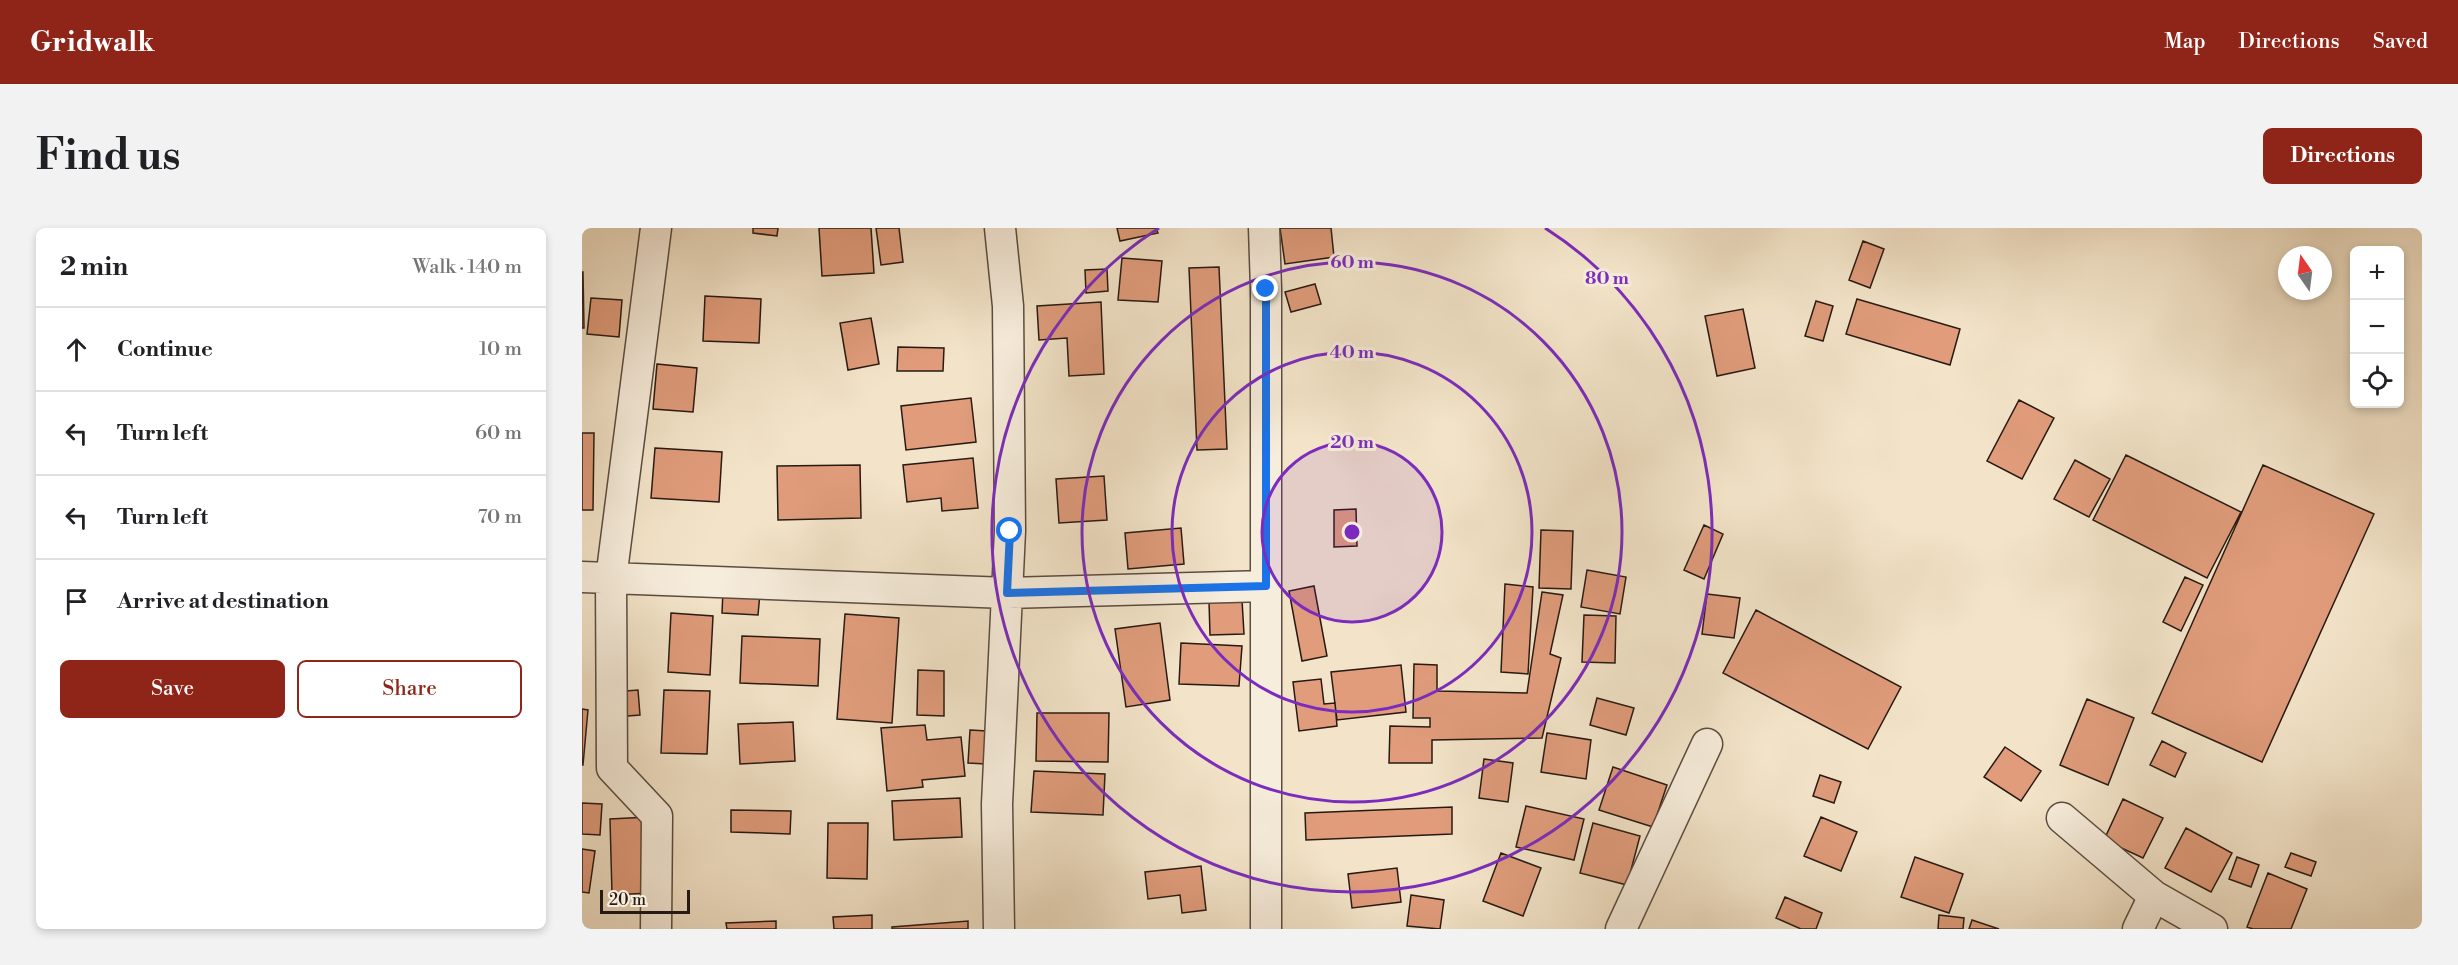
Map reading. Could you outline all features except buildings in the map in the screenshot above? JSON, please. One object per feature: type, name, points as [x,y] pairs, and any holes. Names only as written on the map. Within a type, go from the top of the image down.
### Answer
[{"type":"street","points":[[656,228],[596,578],[612,768],[657,816],[656,929]]},
{"type":"street","points":[[999,929],[997,804],[1010,531],[1008,306],[1000,228]]},
{"type":"street","points":[[1264,228],[1266,289],[1266,929]]},
{"type":"street","points":[[596,578],[1007,593],[1266,586]]},
{"type":"street","points":[[1621,929],[1707,744]]},
{"type":"street","points":[[2062,818],[2154,896],[2212,929]]},
{"type":"street","points":[[2138,929],[2154,896]]},
{"type":"route","points":[[1010,531],[1007,593],[1266,586],[1266,289]]}]
